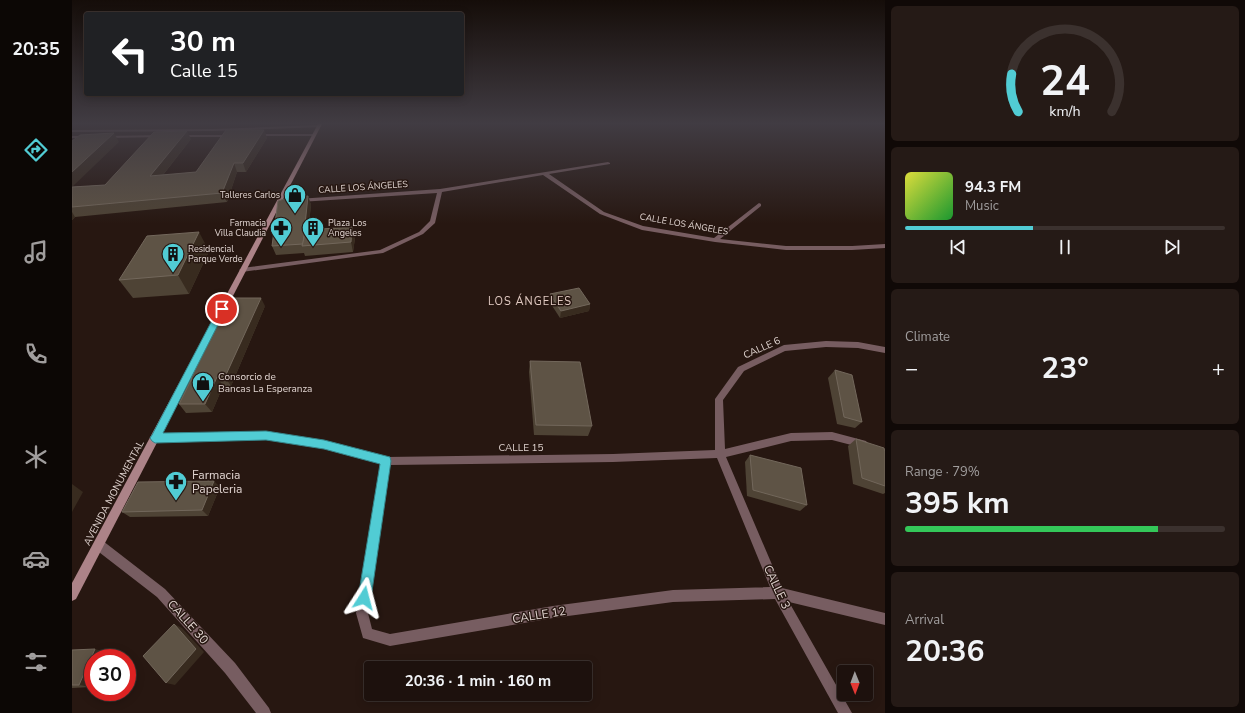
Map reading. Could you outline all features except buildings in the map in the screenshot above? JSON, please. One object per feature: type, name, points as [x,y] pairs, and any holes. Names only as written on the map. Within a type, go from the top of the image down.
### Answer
[{"type":"main road","name":"AVENIDA MONUMENTAL","points":[[72,595],[242,270],[282,200],[303,157]]},
{"type":"street","points":[[544,173],[608,163]]},
{"type":"street","name":"CALLE LOS ÁNGELES","points":[[293,200],[440,191],[544,173],[602,213],[642,228],[715,240],[786,248],[852,248],[885,246]]},
{"type":"street","points":[[242,270],[382,252],[421,233],[433,222],[440,191]]},
{"type":"street","points":[[715,240],[759,205]]},
{"type":"street","name":"CALLE 6","points":[[720,454],[719,399],[742,369],[784,348],[826,344],[858,345],[885,350]]},
{"type":"street","name":"CALLE 15","points":[[155,438],[266,435],[324,445],[386,461],[613,458],[720,454],[791,436],[832,436],[870,446]]},
{"type":"street","name":"CALLE 3","points":[[720,454],[778,593],[845,713]]},
{"type":"street","name":"CALLE 12","points":[[386,461],[362,613],[367,634],[390,640],[553,612],[673,596],[778,593],[885,619]]},
{"type":"street","name":"CALLE 30","points":[[99,544],[161,593],[230,668],[264,713]]},
{"type":"place","name":"Talleres Carlos","points":[[295,214]]},
{"type":"place","name":"Farmacia Villa Claudia","points":[[281,248]]},
{"type":"place","name":"Plaza Los Angeles","points":[[313,248]]},
{"type":"place","name":"Residencial Parque Verde","points":[[173,274]]},
{"type":"place","name":"Consorcio de Bancas La Esperanza","points":[[203,402]]},
{"type":"place","name":"Farmacia Papeleria","points":[[176,502]]},
{"type":"district","name":"LOS ÁNGELES","points":[[530,301]]},
{"type":"route","points":[[222,309],[155,438],[266,435],[324,445],[386,461],[364,598]]}]
